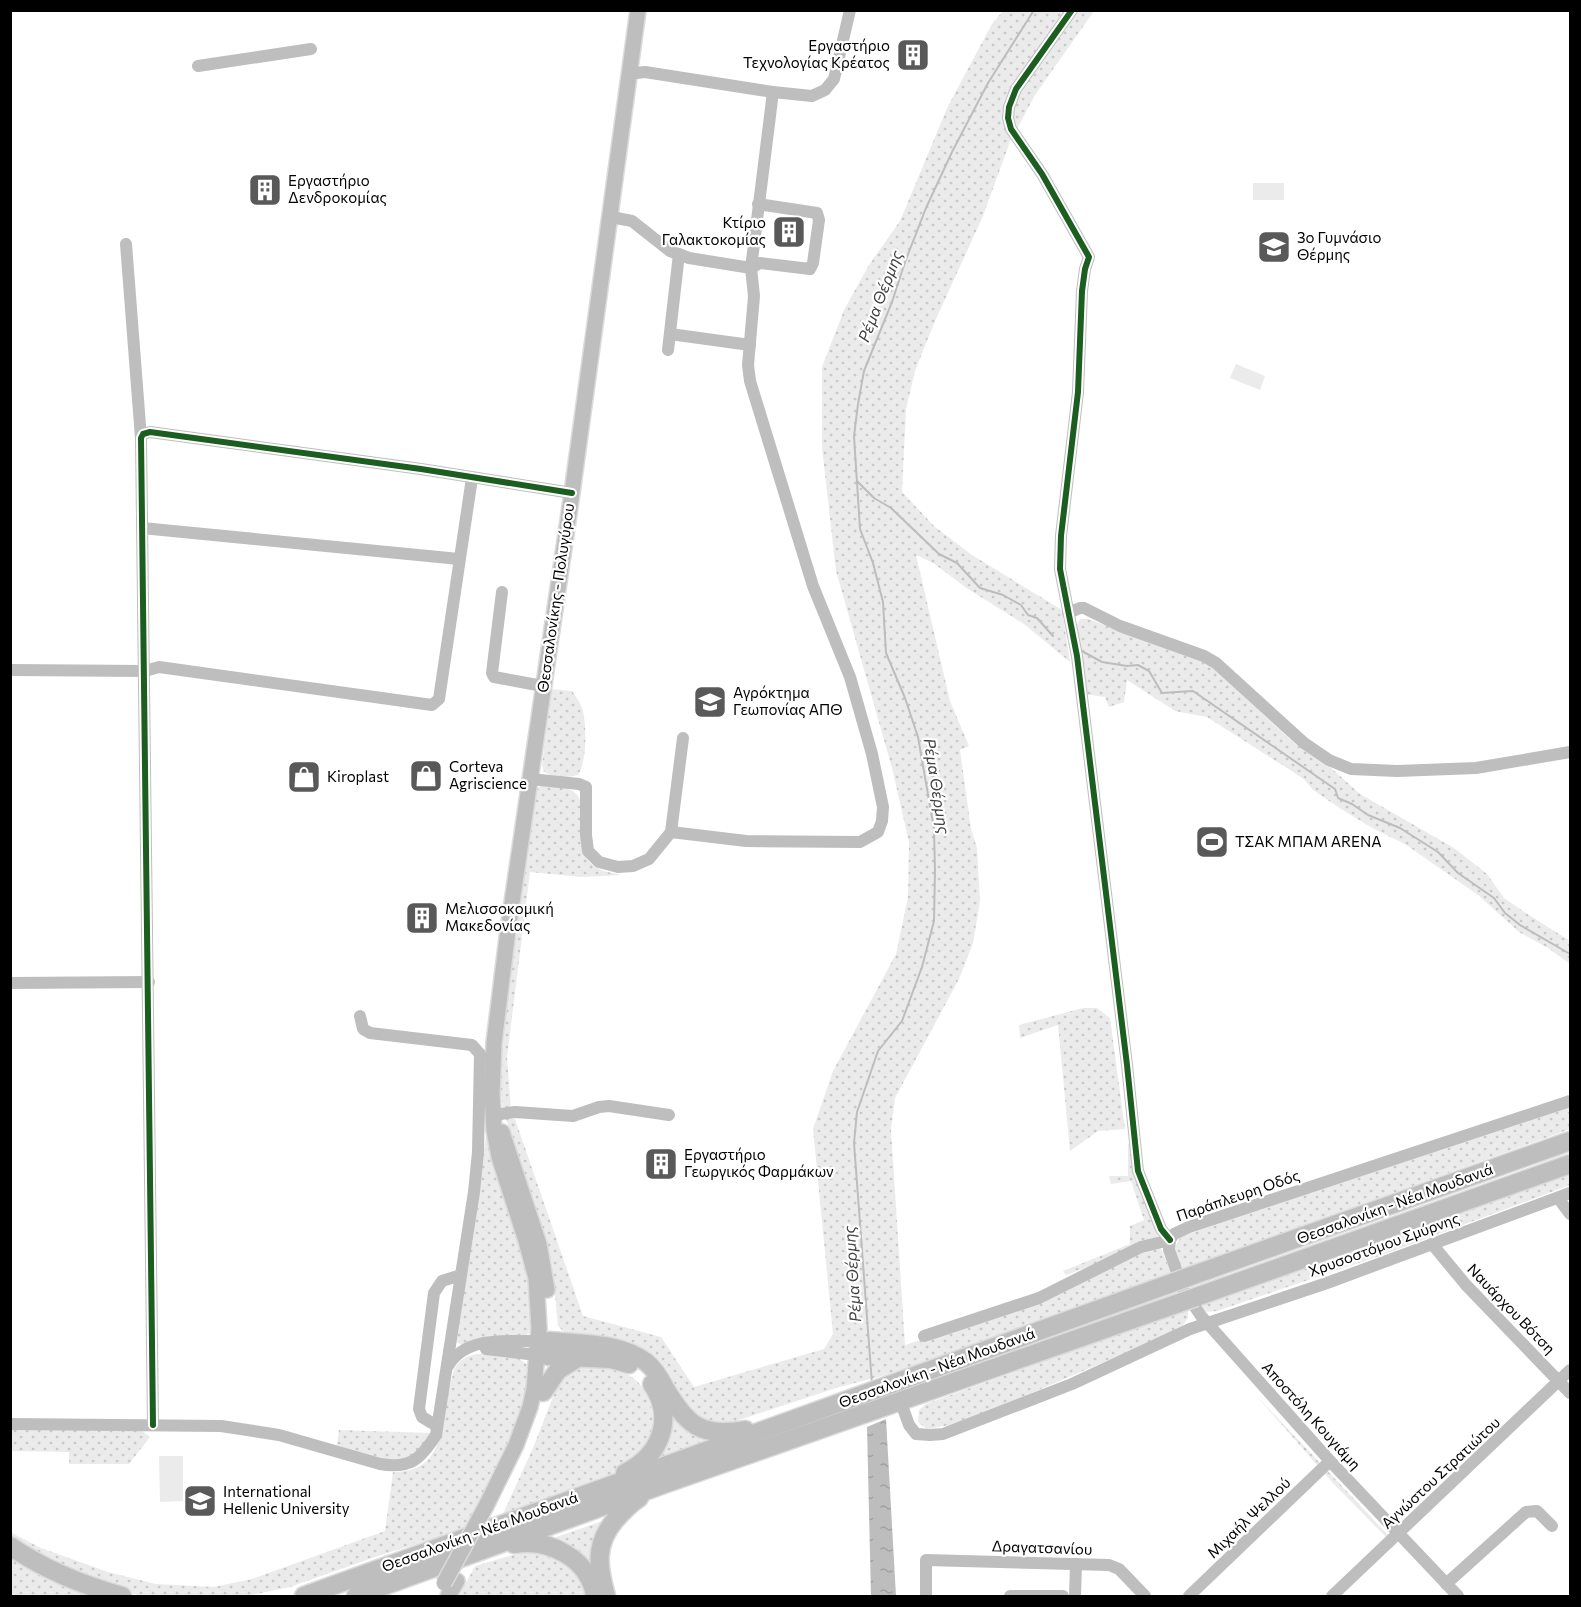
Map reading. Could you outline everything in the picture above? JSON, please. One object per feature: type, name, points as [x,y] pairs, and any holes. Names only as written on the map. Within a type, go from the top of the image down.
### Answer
[{"type":"highway","name":"Θεσσαλονίκη - Νέα Μουδανιά","points":[[304,1596],[1570,1141]]},
{"type":"highway","name":"Θεσσαλονίκη - Νέα Μουδανιά","points":[[356,1596],[667,1483],[856,1418],[899,1408],[1179,1303],[1570,1164]]},
{"type":"highway","points":[[543,1348],[606,1346],[633,1354],[653,1368],[685,1418],[696,1427],[705,1430],[730,1432],[806,1416]]},
{"type":"highway","points":[[543,1348],[579,1358],[621,1361],[650,1380],[656,1390],[663,1418],[662,1431],[657,1444],[638,1466],[589,1492]]},
{"type":"highway","points":[[543,1392],[558,1371],[579,1358]]},
{"type":"highway","points":[[606,1596],[600,1572],[599,1554],[601,1542],[608,1529],[629,1504],[667,1483]]},
{"type":"highway","points":[[492,1548],[524,1543],[554,1547],[580,1565],[592,1584],[595,1596]]},
{"type":"highway","points":[[10,1546],[40,1565],[68,1578],[122,1596]]},
{"type":"main road","name":"Θεσσαλονίκης - Πολυγύρου","points":[[447,1589],[525,1446],[543,1392],[543,1348],[548,1295],[543,1259],[504,1135],[494,1115],[492,1094],[494,1043],[611,217],[638,10]]},
{"type":"main road","name":"Θεσσαλονίκης - Πολυγύρου","points":[[490,1508],[525,1423],[543,1348]]},
{"type":"street","points":[[628,74],[645,72],[812,96],[825,90],[834,79],[850,10]]},
{"type":"street","name":"Αποστόλη Κουγιάμη","points":[[1072,10],[1016,89],[1008,118],[1011,129],[1042,174],[1089,257],[1082,291],[1078,392],[1060,536],[1060,569],[1077,656],[1138,1171],[1161,1228],[1170,1240],[1169,1250],[1183,1289],[1207,1323],[1330,1461],[1458,1596]]},
{"type":"street","points":[[198,66],[311,49]]},
{"type":"street","points":[[671,832],[746,841],[860,842],[878,832],[882,821],[883,807],[872,754],[850,677],[813,586],[750,381],[748,365],[754,296],[751,268],[772,92]]},
{"type":"street","points":[[611,217],[632,221],[670,251],[679,254],[751,268],[760,263],[810,269],[813,263],[819,220],[817,213],[758,204]]},
{"type":"street","points":[[126,244],[141,438],[153,1425]]},
{"type":"street","points":[[668,350],[679,254]]},
{"type":"street","points":[[670,334],[750,345]]},
{"type":"street","points":[[141,438],[143,434],[150,432],[421,469],[572,493]]},
{"type":"street","points":[[10,670],[145,671],[159,667],[432,705],[439,699],[472,478]]},
{"type":"street","points":[[142,528],[459,559]]},
{"type":"street","points":[[502,592],[492,673],[494,677],[543,686]]},
{"type":"street","points":[[1068,613],[1084,608],[1120,626],[1204,656],[1231,676],[1304,743],[1329,760],[1352,769],[1397,771],[1476,768],[1570,752]]},
{"type":"street","points":[[530,779],[579,784],[586,788],[588,851],[599,862],[618,867],[633,866],[649,859],[671,832],[683,738]]},
{"type":"street","points":[[10,983],[148,982]]},
{"type":"street","points":[[10,1424],[221,1426],[279,1435],[380,1464],[407,1465],[418,1458],[436,1435],[448,1367],[477,1166],[480,1054],[472,1046],[370,1033],[363,1029],[360,1016]]},
{"type":"street","name":"Παράπλευρη Οδός","points":[[924,1336],[1039,1298],[1142,1247],[1170,1240],[1180,1231],[1199,1224],[1570,1101]]},
{"type":"street","points":[[494,1115],[515,1112],[573,1116],[609,1106],[669,1115]]},
{"type":"street","name":"Χρυσοστόμου Σμύρνης","points":[[899,1408],[916,1434],[943,1434],[1072,1384],[1207,1323],[1570,1193]]},
{"type":"street","points":[[1558,1198],[1570,1214]]},
{"type":"street","name":"Ναυάρχου Βότση","points":[[1432,1244],[1466,1285],[1570,1393]]},
{"type":"street","points":[[437,1426],[422,1416],[419,1409],[434,1293],[442,1281],[461,1275]]},
{"type":"street","points":[[1221,1339],[1222,1319]]},
{"type":"street","points":[[448,1367],[455,1355],[469,1347],[486,1343],[543,1348]]},
{"type":"street","name":"Αγνώστου Στρατιώτου","points":[[1332,1596],[1570,1370]]},
{"type":"street","name":"Μιχαήλ Ψελλού","points":[[1189,1596],[1330,1461]]},
{"type":"street","points":[[1446,1584],[1526,1512],[1537,1511],[1552,1526]]},
{"type":"street","name":"Δραγατσανίου","points":[[926,1596],[926,1560],[1115,1567],[1145,1596]]},
{"type":"street","points":[[1075,1596],[1076,1564]]},
{"type":"street","points":[[1010,1596],[1063,1596]]},
{"type":"shaded area","points":[[1003,11],[1067,11],[1015,83],[1012,136],[983,216],[915,371],[906,409],[902,492],[934,526],[972,555],[1062,610],[1070,662],[1024,624],[968,589],[933,563],[916,555],[950,701],[969,746],[960,750],[971,829],[977,848],[980,901],[973,943],[959,979],[895,1098],[891,1130],[905,1345],[1036,1302],[1152,1248],[1159,1247],[1162,1251],[1172,1275],[912,1368],[836,1388],[733,1422],[714,1421],[700,1417],[690,1410],[664,1366],[645,1349],[613,1338],[569,1334],[558,1326],[553,1272],[536,1208],[506,1119],[515,1119],[583,1316],[661,1337],[694,1387],[824,1349],[833,1334],[813,1129],[833,1071],[896,954],[908,897],[909,842],[892,768],[836,571],[822,448],[822,367],[844,310],[869,265],[900,221],[948,106],[992,24]]},
{"type":"shaded area","points":[[1074,11],[1094,11],[1035,95],[1016,131],[1011,118],[1013,104]]},
{"type":"shaded area","points":[[1253,183],[1284,183],[1284,200],[1253,200]]},
{"type":"shaded area","points":[[1236,364],[1265,376],[1260,390],[1230,378]]},
{"type":"shaded area","points":[[1080,619],[1088,619],[1207,662],[1295,744],[1329,766],[1360,794],[1454,848],[1487,874],[1504,898],[1570,941],[1570,964],[1548,948],[1519,932],[1478,895],[1405,844],[1341,809],[1313,790],[1305,780],[1207,717],[1175,711],[1127,680],[1124,702],[1109,707],[1105,697],[1084,694],[1072,634]]},
{"type":"shaded area","points":[[551,689],[572,691],[582,708],[585,742],[583,761],[578,775],[560,777],[544,772],[542,765]]},
{"type":"shaded area","points":[[541,786],[574,792],[581,808],[584,852],[590,862],[599,869],[622,875],[581,877],[530,872],[507,1057],[511,1110],[503,1109],[499,1082],[499,1057],[521,871],[536,789]]},
{"type":"shaded area","points":[[1083,1008],[1097,1008],[1110,1018],[1125,1129],[1098,1131],[1070,1151],[1058,1025],[1020,1038],[1019,1025]]},
{"type":"shaded area","points":[[1570,1103],[1570,1129],[1180,1270],[1175,1248],[1181,1237],[1267,1205]]},
{"type":"shaded area","points":[[488,1121],[529,1267],[534,1327],[525,1337],[462,1345],[457,1342]]},
{"type":"shaded area","points":[[1128,1144],[1131,1145],[1159,1236],[1066,1275],[1063,1271],[1130,1244],[1130,1226],[1144,1220],[1131,1181],[1111,1184],[1109,1176],[1128,1176]]},
{"type":"shaded area","points":[[1570,1171],[1570,1185],[1382,1255],[1217,1311],[1205,1312],[1196,1305]]},
{"type":"shaded area","points":[[1188,1309],[1188,1318],[1183,1325],[1160,1338],[1020,1398],[950,1425],[927,1429],[918,1422],[919,1410],[926,1404]]},
{"type":"shaded area","points":[[486,1353],[515,1357],[529,1367],[524,1412],[471,1527],[290,1587],[247,1596],[143,1596],[116,1591],[11,1541],[10,1532],[41,1548],[108,1572],[156,1584],[214,1587],[252,1579],[385,1531],[393,1472],[411,1470],[424,1463],[433,1453],[443,1425],[455,1368],[467,1357]]},
{"type":"shaded area","points":[[599,1364],[632,1377],[648,1398],[653,1417],[652,1426],[642,1451],[629,1465],[604,1480],[502,1516],[533,1448],[560,1379],[574,1367]]},
{"type":"shaded area","points":[[1253,1392],[1388,1535],[1386,1537],[1332,1482]]},
{"type":"shaded area","points":[[666,1411],[720,1441],[648,1467]]},
{"type":"shaded area","points":[[11,1427],[139,1428],[150,1437],[129,1464],[69,1464],[69,1452],[11,1451]]},
{"type":"shaded area","points":[[339,1430],[432,1433],[419,1450],[408,1458],[388,1461],[337,1445]]},
{"type":"shaded area","points":[[159,1456],[183,1456],[183,1501],[160,1502]]},
{"type":"shaded area","points":[[617,1516],[599,1593],[542,1542]]},
{"type":"shaded area","points":[[529,1550],[572,1562],[592,1596],[459,1596],[475,1566]]},
{"type":"shaded area","points":[[10,1556],[51,1580],[90,1596],[11,1596]]},
{"type":"water","points":[[886,1419],[896,1596],[871,1596],[867,1427]]},
{"type":"waterway","name":"Ρέμα Θέρμης","points":[[872,1384],[854,1143],[857,1112],[878,1051],[902,1021],[922,967],[934,921],[935,871],[934,829],[918,737],[886,653],[883,602],[873,563],[860,529],[854,436],[864,371],[926,208],[988,83],[1034,10]]},
{"type":"waterway","points":[[857,481],[874,498],[891,508],[939,554],[957,563],[980,588],[1003,595],[1021,605],[1028,615],[1037,618],[1053,636]]},
{"type":"waterway","points":[[1080,650],[1102,662],[1127,666],[1138,665],[1149,671],[1162,693],[1193,691],[1335,789],[1338,798],[1368,815],[1400,828],[1438,852],[1458,873],[1494,898],[1505,913],[1520,925],[1570,954]]},
{"type":"cycle path","points":[[1072,10],[1016,89],[1009,107],[1008,118],[1011,129],[1042,174],[1089,257],[1082,291],[1078,392],[1061,536],[1060,569],[1077,656],[1138,1171],[1161,1229],[1170,1240]]},
{"type":"cycle path","points":[[153,1425],[141,438],[143,434],[150,432],[421,469],[572,493]]},
{"type":"place","name":"Εργαστήριο Τεχνολογίας Κρέατος","points":[[913,55]]},
{"type":"place","name":"Εργαστήριο Δενδροκομίας","points":[[265,190]]},
{"type":"place","name":"Κτίριο Γαλακτοκομίας","points":[[789,232]]},
{"type":"place","name":"3ο Γυμνάσιο Θέρμης","points":[[1274,247]]},
{"type":"place","name":"Αγρόκτημα Γεωπονίας ΑΠΘ","points":[[710,702]]},
{"type":"place","name":"Corteva Agriscience","points":[[426,776]]},
{"type":"place","name":"Kiroplast","points":[[304,777]]},
{"type":"place","name":"ΤΣΑΚ ΜΠΑΜ ARENA","points":[[1212,842]]},
{"type":"place","name":"Μελισσοκομική Μακεδονίας","points":[[422,918]]},
{"type":"place","name":"Εργαστήριο Γεωργικός Φαρμάκων","points":[[661,1164]]},
{"type":"place","name":"International Hellenic University","points":[[200,1501]]}]
